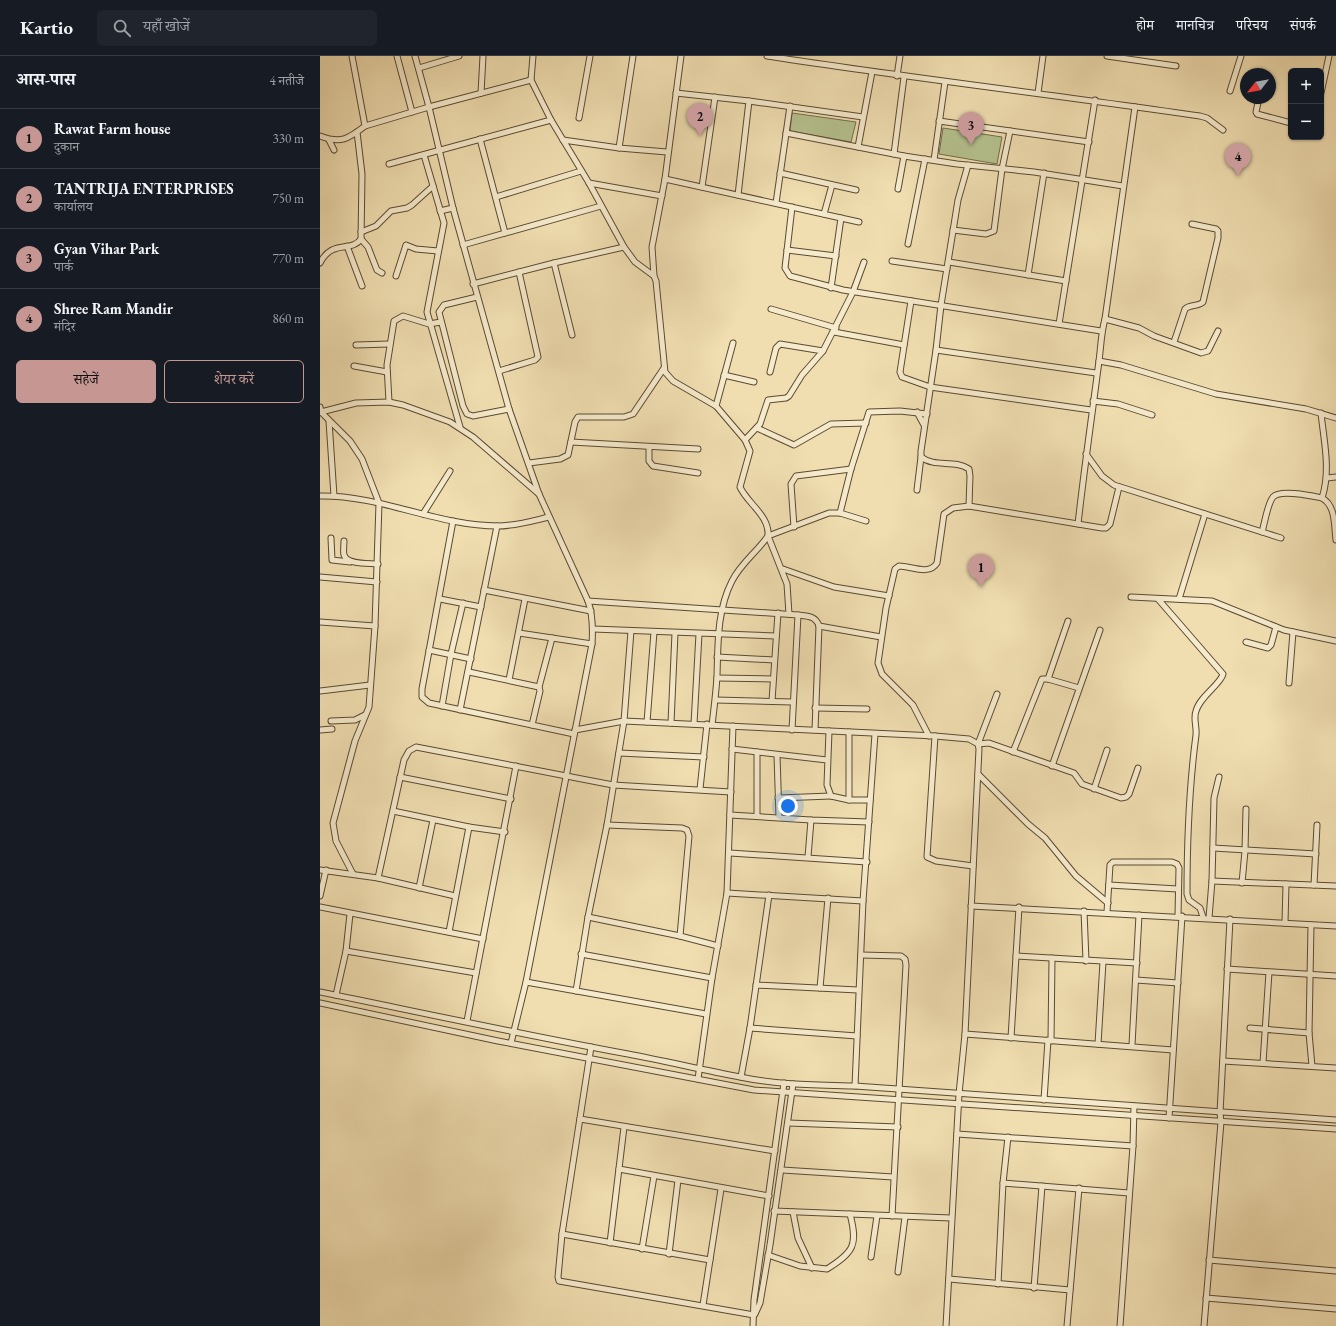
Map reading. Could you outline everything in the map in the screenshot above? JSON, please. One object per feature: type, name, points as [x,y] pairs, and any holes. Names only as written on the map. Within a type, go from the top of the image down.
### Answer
[{"type":"street","points":[[352,56],[365,126]]},
{"type":"street","points":[[397,56],[413,111]]},
{"type":"street","points":[[415,56],[430,107],[451,208],[499,371],[508,409],[529,463],[539,494],[588,601],[593,629],[592,644],[565,775],[526,982],[511,1043]]},
{"type":"street","points":[[419,68],[459,56]]},
{"type":"street","points":[[481,93],[483,56]]},
{"type":"street","points":[[532,56],[531,80],[551,120],[589,183],[624,246],[636,262],[654,276]]},
{"type":"street","points":[[579,118],[590,56]]},
{"type":"street","points":[[619,148],[633,56]]},
{"type":"street","points":[[681,56],[667,152],[665,179],[652,247],[654,276],[658,288],[664,368],[668,377],[673,381],[716,406],[745,440],[750,451],[740,487],[764,519],[769,531],[768,536],[783,569],[789,592],[789,614]]},
{"type":"street","points":[[768,56],[904,77],[1094,100],[1207,118],[1223,130]]},
{"type":"street","points":[[898,76],[900,56]]},
{"type":"street","points":[[1038,93],[1043,56]]},
{"type":"street","points":[[1107,56],[1176,66]]},
{"type":"street","points":[[1230,91],[1241,56]]},
{"type":"street","points":[[1324,79],[1329,56]]},
{"type":"street","points":[[858,147],[872,72]]},
{"type":"street","points":[[894,154],[904,77]]},
{"type":"street","points":[[320,136],[329,140],[343,140],[365,126],[413,111],[531,80]]},
{"type":"street","points":[[934,160],[945,82]]},
{"type":"street","points":[[676,93],[790,106],[863,117]]},
{"type":"street","points":[[702,187],[714,97]]},
{"type":"street","points":[[1059,324],[1089,142],[1094,100]]},
{"type":"street","points":[[738,195],[749,101]]},
{"type":"street","points":[[1258,104],[1257,114],[1288,122]]},
{"type":"street","points":[[776,203],[790,106]]},
{"type":"street","points":[[1078,524],[1091,410],[1099,361],[1101,331],[1105,319],[1135,107]]},
{"type":"street","points":[[389,164],[551,120]]},
{"type":"street","points":[[939,121],[1089,142]]},
{"type":"street","points":[[953,230],[986,234],[994,231],[1002,169],[1010,131]]},
{"type":"street","points":[[357,132],[362,174],[362,239],[368,247],[376,270],[382,273]]},
{"type":"street","points":[[786,133],[904,156],[1123,186]]},
{"type":"street","points":[[329,140],[334,150]]},
{"type":"street","points":[[480,140],[505,233]]},
{"type":"street","points":[[564,140],[619,148],[667,152]]},
{"type":"street","points":[[425,155],[444,223],[427,306],[435,323],[467,414],[473,416],[508,409]]},
{"type":"street","points":[[898,189],[904,156]]},
{"type":"street","points":[[908,244],[925,159]]},
{"type":"street","points":[[917,490],[924,426],[936,350],[941,305],[958,200],[968,165]]},
{"type":"street","points":[[496,197],[581,171]]},
{"type":"street","points":[[780,173],[856,190]]},
{"type":"street","points":[[1028,275],[1044,174]]},
{"type":"street","points":[[665,179],[859,222]]},
{"type":"street","points":[[589,183],[662,196]]},
{"type":"street","points":[[824,214],[832,185]]},
{"type":"street","points":[[361,232],[376,226],[391,211],[407,208],[412,205],[433,186]]},
{"type":"street","points":[[463,245],[601,206]]},
{"type":"street","points":[[792,207],[785,268],[790,276],[831,288],[853,292],[1101,331]]},
{"type":"street","points":[[441,211],[451,208]]},
{"type":"street","points":[[831,288],[841,218]]},
{"type":"street","points":[[1174,342],[1185,309],[1188,306],[1203,302],[1218,238],[1218,231],[1216,229],[1192,224]]},
{"type":"street","points":[[320,263],[327,252],[336,248],[357,243],[362,239]]},
{"type":"street","points":[[396,276],[406,245],[416,249],[438,251]]},
{"type":"street","points":[[347,246],[362,286]]},
{"type":"street","points":[[473,284],[624,246]]},
{"type":"street","points":[[787,250],[836,256]]},
{"type":"street","points":[[892,260],[947,269]]},
{"type":"street","points":[[745,440],[757,428],[763,419],[768,400],[786,398],[789,396],[802,375],[823,351],[853,292],[864,262]]},
{"type":"street","points":[[949,262],[1066,282]]},
{"type":"street","points":[[554,263],[572,335]]},
{"type":"street","points":[[499,371],[535,360],[538,357],[519,272]]},
{"type":"street","points":[[460,427],[435,323],[442,306],[477,297]]},
{"type":"street","points":[[911,301],[900,374],[902,377],[930,387],[1091,410]]},
{"type":"street","points":[[772,308],[835,330],[904,345]]},
{"type":"street","points":[[389,402],[387,372],[389,344],[393,324],[399,317],[402,316],[435,323]]},
{"type":"street","points":[[1105,319],[1146,331],[1154,336],[1205,353],[1208,351],[1218,331]]},
{"type":"street","points":[[716,406],[733,343]]},
{"type":"street","points":[[356,345],[389,344]]},
{"type":"street","points":[[770,372],[776,348],[780,344],[823,351]]},
{"type":"street","points":[[936,350],[1096,372]]},
{"type":"street","points":[[1099,361],[1121,365],[1216,394],[1321,413],[1336,418]]},
{"type":"street","points":[[354,366],[387,372]]},
{"type":"street","points":[[529,463],[565,458],[568,456],[575,422],[578,417],[624,417],[633,414],[664,368]]},
{"type":"street","points":[[724,375],[754,382]]},
{"type":"street","points":[[320,410],[370,401],[389,402],[403,405],[460,427],[501,459],[539,494]]},
{"type":"street","points":[[1093,401],[1116,404],[1152,414]]},
{"type":"street","points":[[320,410],[350,441],[362,459],[379,503],[376,626],[369,707],[355,740],[334,822],[336,841],[353,874]]},
{"type":"street","points":[[840,514],[851,469],[869,412],[900,411],[927,414]]},
{"type":"street","points":[[917,412],[924,426]]},
{"type":"street","points":[[1321,413],[1327,478],[1322,498]]},
{"type":"street","points":[[330,420],[334,496]]},
{"type":"street","points":[[757,428],[794,445],[827,425],[839,423],[866,423]]},
{"type":"street","points":[[571,442],[698,449]]},
{"type":"street","points":[[649,447],[649,461],[653,466],[698,473]]},
{"type":"street","points":[[1086,454],[1102,476],[1119,487],[1281,538]]},
{"type":"street","points":[[921,457],[934,463],[960,465],[969,469],[968,506]]},
{"type":"street","points":[[794,527],[791,484],[796,476],[851,469]]},
{"type":"street","points":[[423,514],[450,471]]},
{"type":"street","points":[[1327,478],[1336,477]]},
{"type":"street","points":[[929,736],[913,705],[880,670],[878,657],[895,569],[899,566],[929,570],[934,568],[937,563],[944,514],[953,508],[968,506],[1106,528],[1110,524],[1119,487]]},
{"type":"street","points":[[1262,532],[1275,495],[1285,493],[1322,498],[1329,504],[1335,513],[1336,540]]},
{"type":"street","points":[[320,496],[334,496],[379,503],[453,520],[497,526],[523,523],[549,517]]},
{"type":"street","points":[[700,789],[704,757],[716,700],[719,633],[722,610],[728,590],[737,572],[768,536],[822,515],[840,514],[866,521]]},
{"type":"street","points":[[1179,599],[1205,514]]},
{"type":"street","points":[[453,520],[440,599],[429,650],[422,697],[429,703],[532,725],[575,732],[624,721],[935,736],[969,740],[978,744],[989,743],[1074,773],[1082,784],[1121,798],[1126,797],[1138,768]]},
{"type":"street","points":[[460,710],[469,672],[497,526]]},
{"type":"street","points":[[331,538],[332,560],[378,564]]},
{"type":"street","points":[[344,541],[344,555],[351,562]]},
{"type":"street","points":[[783,569],[834,587],[889,596]]},
{"type":"street","points":[[320,577],[377,582]]},
{"type":"street","points":[[484,590],[591,611]]},
{"type":"street","points":[[1131,597],[1212,602],[1276,627],[1293,632],[1336,640]]},
{"type":"street","points":[[440,599],[481,607]]},
{"type":"street","points":[[509,680],[525,599]]},
{"type":"street","points":[[1158,599],[1223,674],[1221,679],[1202,698],[1195,715],[1196,732],[1190,778],[1186,894],[1189,900],[1200,908],[1203,917]]},
{"type":"street","points":[[588,601],[778,613],[813,617],[819,626],[815,730]]},
{"type":"street","points":[[442,706],[451,654],[463,603]]},
{"type":"street","points":[[772,701],[778,613]]},
{"type":"street","points":[[792,730],[798,615]]},
{"type":"street","points":[[1048,678],[1068,621]]},
{"type":"street","points":[[320,622],[376,626]]},
{"type":"street","points":[[819,626],[881,637]]},
{"type":"street","points":[[1246,642],[1268,648],[1271,645],[1276,627]]},
{"type":"street","points":[[593,629],[776,636]]},
{"type":"street","points":[[576,992],[588,917],[608,825],[624,721],[631,630]]},
{"type":"street","points":[[1052,766],[1100,630]]},
{"type":"street","points":[[647,722],[654,632]]},
{"type":"street","points":[[1289,683],[1293,632]]},
{"type":"street","points":[[519,633],[592,644]]},
{"type":"street","points":[[671,723],[675,633]]},
{"type":"street","points":[[694,724],[699,634]]},
{"type":"street","points":[[532,725],[540,691],[539,686],[552,638]]},
{"type":"street","points":[[429,650],[471,659]]},
{"type":"street","points":[[718,657],[774,660]]},
{"type":"street","points":[[469,672],[539,686]]},
{"type":"street","points":[[717,678],[773,679]]},
{"type":"street","points":[[1013,752],[1042,679],[1048,678],[1079,688]]},
{"type":"street","points":[[320,691],[370,685]]},
{"type":"street","points":[[946,1326],[958,1105],[965,1034],[978,774],[978,744],[998,694]]},
{"type":"street","points":[[716,700],[793,702]]},
{"type":"street","points":[[815,708],[867,709]]},
{"type":"street","points":[[331,722],[355,720],[365,715]]},
{"type":"street","points":[[698,1079],[706,1014],[727,893],[730,853],[733,726]]},
{"type":"street","points":[[320,730],[332,729]]},
{"type":"street","points":[[829,731],[827,785],[831,796]]},
{"type":"street","points":[[849,732],[849,800]]},
{"type":"street","points":[[855,1086],[858,990],[875,734]]},
{"type":"street","points":[[935,736],[928,857],[936,862],[973,866]]},
{"type":"street","points":[[378,878],[405,754],[416,747],[614,785],[731,792]]},
{"type":"street","points":[[732,749],[827,760]]},
{"type":"street","points":[[1094,789],[1107,750]]},
{"type":"street","points":[[757,752],[757,816]]},
{"type":"street","points":[[619,753],[704,757]]},
{"type":"street","points":[[777,754],[779,817]]},
{"type":"street","points":[[467,1021],[511,799],[516,766]]},
{"type":"street","points":[[978,774],[1023,819],[1045,838],[1076,876],[1108,903]]},
{"type":"street","points":[[400,777],[511,799]]},
{"type":"street","points":[[1209,918],[1212,881],[1215,792],[1219,777]]},
{"type":"street","points":[[778,798],[831,796],[849,800],[870,800]]},
{"type":"street","points":[[1242,883],[1245,851],[1246,809]]},
{"type":"street","points":[[393,811],[469,827],[504,832]]},
{"type":"street","points":[[730,815],[869,822]]},
{"type":"street","points":[[419,888],[433,820]]},
{"type":"street","points":[[808,857],[811,820]]},
{"type":"street","points":[[608,825],[682,828],[687,830],[689,836],[680,936]]},
{"type":"street","points":[[1314,886],[1317,825]]},
{"type":"street","points":[[449,932],[469,827]]},
{"type":"street","points":[[1213,848],[1316,854]]},
{"type":"street","points":[[730,853],[867,862]]},
{"type":"street","points":[[1107,912],[1110,865],[1113,862],[1172,862],[1177,864],[1179,868],[1178,889],[1180,916],[1178,983],[1169,1118]]},
{"type":"street","points":[[320,870],[378,878],[455,896]]},
{"type":"street","points":[[320,896],[326,870]]},
{"type":"street","points":[[1212,881],[1336,886]]},
{"type":"street","points":[[1285,923],[1286,884]]},
{"type":"street","points":[[1109,885],[1178,889]]},
{"type":"street","points":[[727,893],[864,901]]},
{"type":"street","points":[[740,1077],[750,1028],[768,895]]},
{"type":"street","points":[[820,988],[828,898]]},
{"type":"street","points":[[971,906],[1018,907],[1139,915],[1203,917],[1336,926]]},
{"type":"street","points":[[320,907],[483,939]]},
{"type":"street","points":[[1011,1038],[1018,907]]},
{"type":"street","points":[[1084,911],[1086,961]]},
{"type":"street","points":[[336,995],[346,951],[350,914]]},
{"type":"street","points":[[1132,1046],[1139,915]]},
{"type":"street","points":[[588,917],[680,936],[718,946]]},
{"type":"street","points":[[1204,1326],[1222,1122],[1220,1113],[1230,919]]},
{"type":"street","points":[[1311,924],[1309,1033],[1312,1066]]},
{"type":"street","points":[[346,951],[476,974]]},
{"type":"street","points":[[581,954],[712,978]]},
{"type":"street","points":[[861,955],[901,956],[905,958],[906,965],[892,1216]]},
{"type":"street","points":[[1016,956],[1137,964]]},
{"type":"street","points":[[1044,1100],[1049,1040],[1052,958]]},
{"type":"street","points":[[1098,1044],[1103,962]]},
{"type":"street","points":[[1227,969],[1336,976]]},
{"type":"street","points":[[1263,1064],[1269,972]]},
{"type":"street","points":[[1136,980],[1178,983]]},
{"type":"street","points":[[526,982],[706,1014]]},
{"type":"street","points":[[756,986],[858,990]]},
{"type":"street","points":[[320,992],[467,1021],[514,1033],[740,1077],[784,1083],[900,1089],[1220,1113],[1336,1120]]},
{"type":"street","points":[[320,1003],[511,1043],[590,1057],[754,1090],[958,1105],[1057,1109],[1134,1116],[1336,1129]]},
{"type":"street","points":[[750,1028],[856,1036]]},
{"type":"street","points":[[1250,1028],[1309,1033]]},
{"type":"street","points":[[965,1034],[1173,1050]]},
{"type":"street","points":[[591,1047],[562,1234],[558,1277],[562,1282],[703,1305],[754,1315]]},
{"type":"street","points":[[1223,1061],[1336,1068]]},
{"type":"street","points":[[753,1326],[754,1300],[784,1083]]},
{"type":"street","points":[[754,1315],[760,1303],[768,1256],[774,1211],[782,1170],[793,1084]]},
{"type":"street","points":[[1120,1326],[1133,1146],[1134,1106]]},
{"type":"street","points":[[580,1119],[775,1151]]},
{"type":"street","points":[[788,1123],[898,1128]]},
{"type":"street","points":[[610,1243],[624,1127]]},
{"type":"street","points":[[957,1134],[1133,1146]]},
{"type":"street","points":[[998,1284],[1003,1183],[1008,1137]]},
{"type":"street","points":[[619,1169],[721,1189],[769,1196]]},
{"type":"street","points":[[782,1170],[893,1177]]},
{"type":"street","points":[[642,1249],[654,1176]]},
{"type":"street","points":[[669,1254],[678,1180]]},
{"type":"street","points":[[1003,1183],[1129,1193]]},
{"type":"street","points":[[1034,1288],[1042,1186]]},
{"type":"street","points":[[1066,1326],[1079,1188]]},
{"type":"street","points":[[703,1305],[721,1189]]},
{"type":"street","points":[[774,1211],[951,1218]]},
{"type":"street","points":[[793,1212],[798,1238],[812,1268]]},
{"type":"street","points":[[768,1256],[800,1266],[827,1269],[848,1254],[855,1234],[850,1214]]},
{"type":"street","points":[[871,1257],[877,1216]]},
{"type":"street","points":[[898,1272],[905,1217]]},
{"type":"street","points":[[562,1234],[710,1260]]},
{"type":"street","points":[[1209,1260],[1336,1271]]},
{"type":"street","points":[[949,1279],[1034,1288],[1070,1290]]},
{"type":"street","points":[[1206,1298],[1336,1309]]},
{"type":"green space","points":[[792,113],[856,122],[851,142],[790,131]]},
{"type":"green space","points":[[943,128],[1002,137],[997,164],[939,154]]},
{"type":"place","name":"TANTRIJA ENTERPRISES","points":[[700,136]]},
{"type":"place","name":"Gyan Vihar Park","points":[[971,145]]},
{"type":"place","name":"Shree Ram Mandir","points":[[1238,176]]},
{"type":"place","name":"Rawat Farm house","points":[[981,587]]}]
